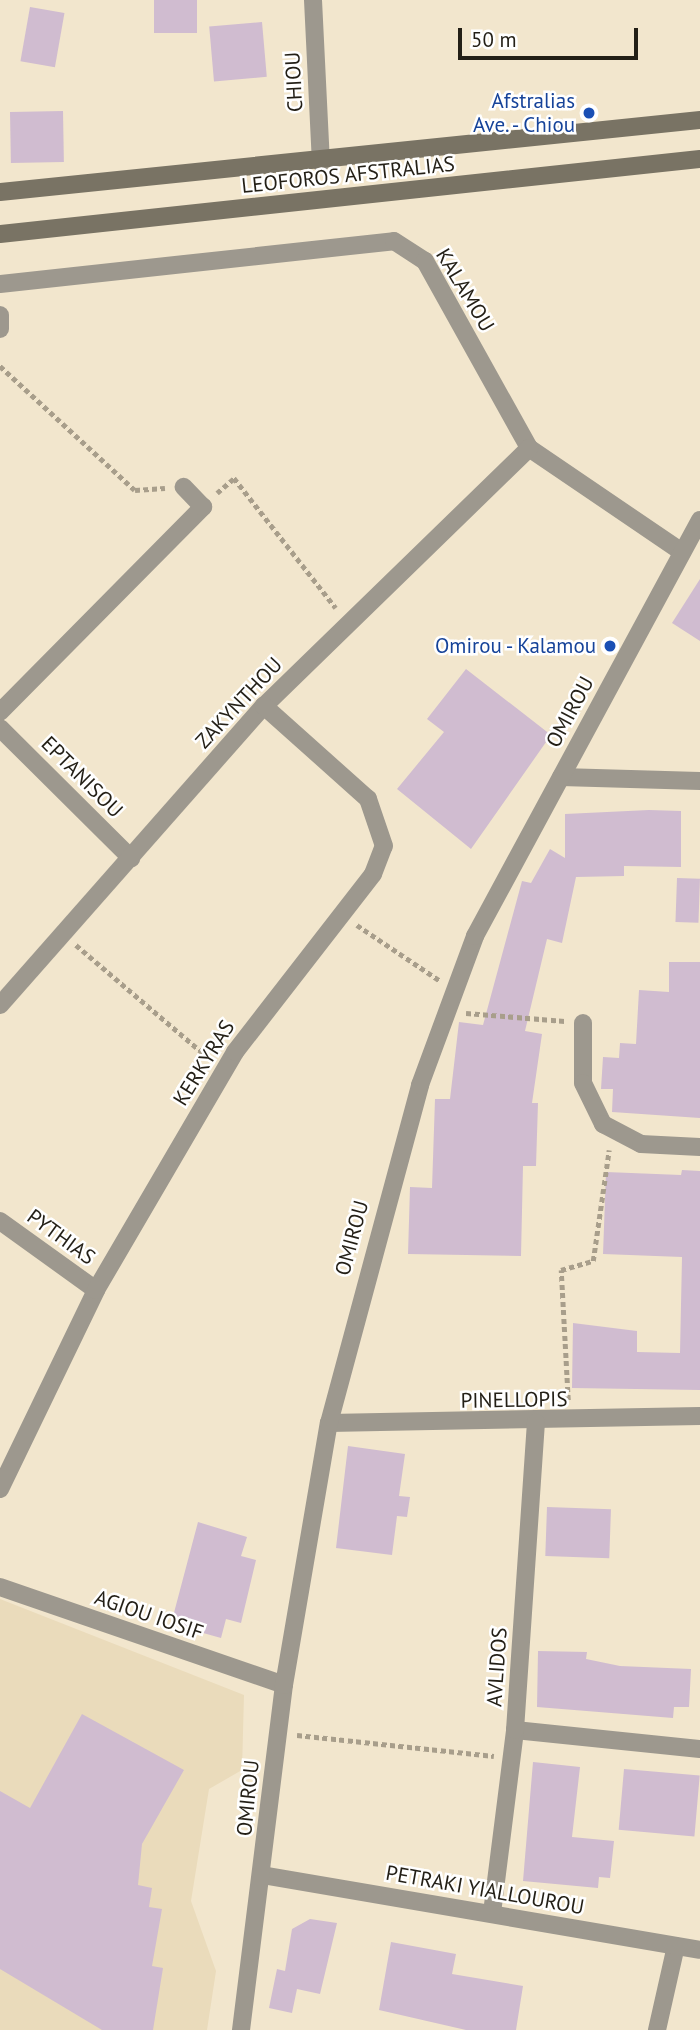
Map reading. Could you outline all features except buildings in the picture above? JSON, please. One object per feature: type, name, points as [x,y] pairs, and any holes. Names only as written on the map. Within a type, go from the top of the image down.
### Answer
[{"type":"main road","name":"LEOFOROS AFSTRALIAS","points":[[0,192],[321,163],[700,120]]},
{"type":"main road","name":"LEOFOROS AFSTRALIAS","points":[[0,234],[700,159]]},
{"type":"street","name":"CHIOU","points":[[313,0],[321,163]]},
{"type":"street","name":"KALAMOU","points":[[0,284],[394,241],[425,261],[529,448],[682,552]]},
{"type":"street","points":[[0,315],[0,329]]},
{"type":"street","name":"ZAKYNTHOU","points":[[3,997],[64,936],[264,706],[347,622],[529,448]]},
{"type":"street","points":[[0,712],[203,507],[184,487]]},
{"type":"street","name":"OMIROU","points":[[241,2030],[284,1685],[329,1423],[368,1259],[447,1011],[475,936],[700,520]]},
{"type":"street","name":"KERKYRAS","points":[[0,1489],[96,1290],[224,1071],[373,874],[384,846],[380,824],[368,799],[264,706]]},
{"type":"street","name":"EPTANISOU","points":[[0,728],[131,859]]},
{"type":"street","points":[[561,777],[700,780]]},
{"type":"street","points":[[583,1023],[583,1083],[590,1105],[612,1131],[641,1144],[700,1147]]},
{"type":"street","name":"PYTHIAS","points":[[0,1221],[96,1290]]},
{"type":"street","name":"PINELLOPIS","points":[[329,1423],[536,1423],[700,1416]]},
{"type":"street","name":"AVLIDOS","points":[[492,1913],[515,1730],[536,1423]]},
{"type":"street","name":"AGIOU IOSIF","points":[[0,1587],[284,1685]]},
{"type":"street","points":[[515,1730],[700,1749]]},
{"type":"street","name":"PETRAKI YIALLOUROU","points":[[262,1875],[700,1950]]},
{"type":"street","points":[[657,2030],[676,1946]]},
{"type":"path","points":[[0,366],[135,490],[184,487]]},
{"type":"path","points":[[203,507],[234,478],[347,622]]},
{"type":"path","points":[[342,914],[455,991]]},
{"type":"path","points":[[64,936],[224,1071]]},
{"type":"path","points":[[447,1011],[583,1023]]},
{"type":"path","points":[[569,1422],[561,1270],[593,1261],[612,1131]]},
{"type":"path","points":[[278,1734],[512,1758]]},
{"type":"shaded area","points":[[0,1599],[244,1695],[242,1770],[209,1789],[191,1901],[216,1971],[207,2030],[0,2030]]},
{"type":"place","name":"Afstralias Ave. - Chiou","points":[[589,113]]},
{"type":"place","name":"Omirou - Kalamou","points":[[610,646]]}]
